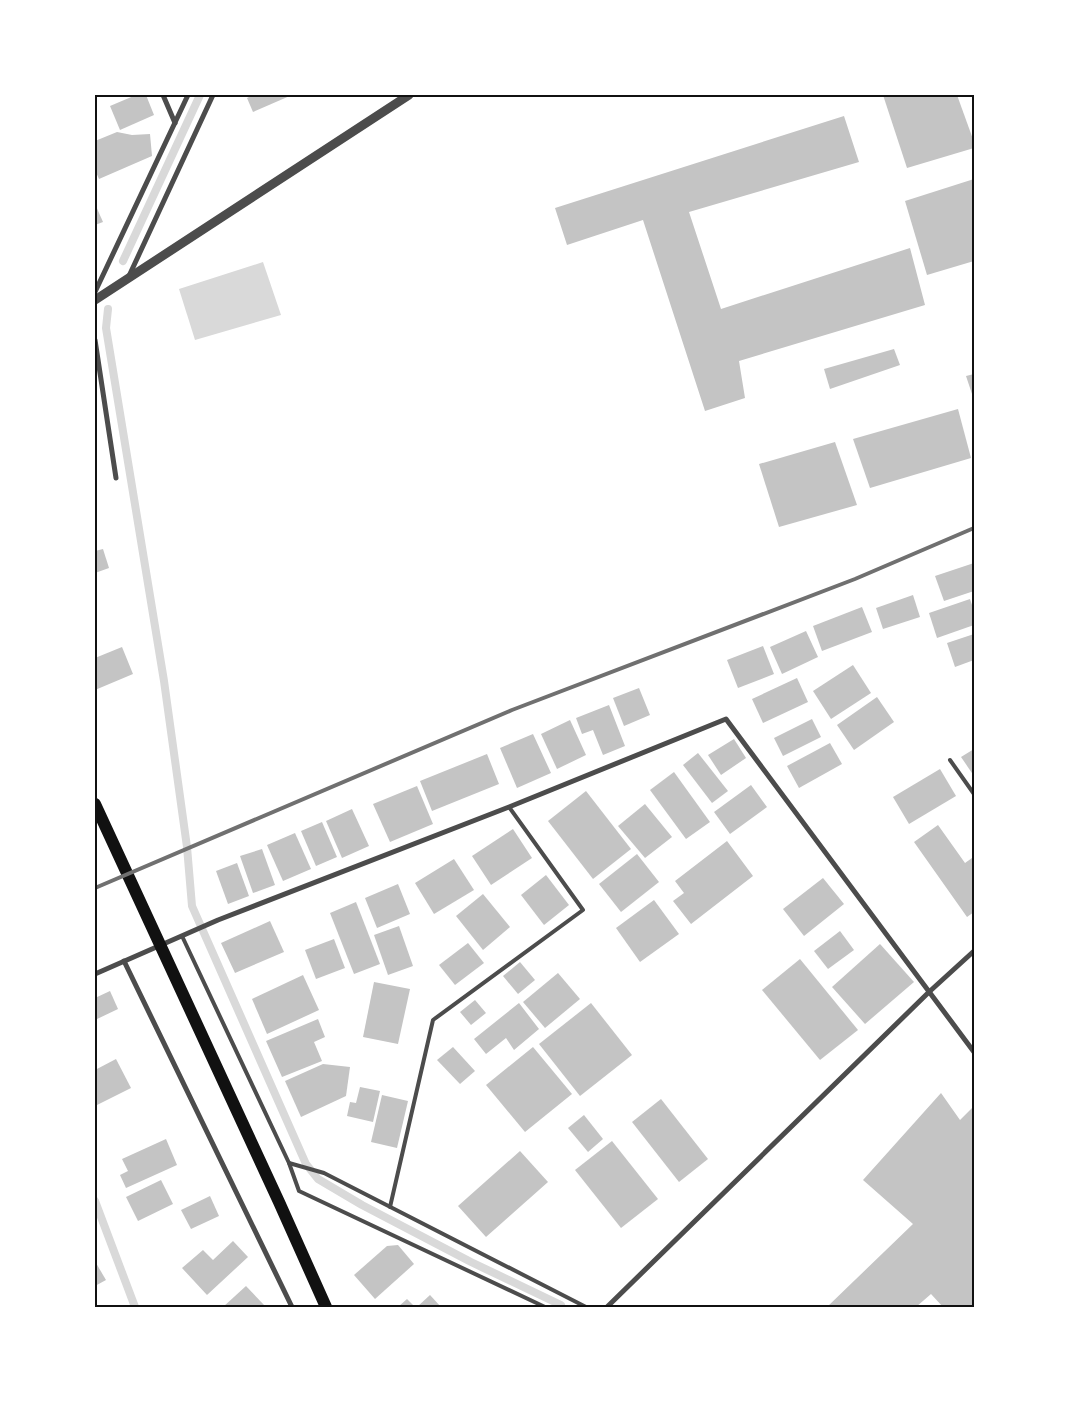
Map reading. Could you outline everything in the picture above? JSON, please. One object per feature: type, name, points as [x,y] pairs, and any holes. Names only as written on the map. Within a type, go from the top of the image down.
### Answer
[{"type":"main road","points":[[95,804],[326,1307]]},
{"type":"street","points":[[163,95],[175,122]]},
{"type":"street","points":[[95,292],[188,95]]},
{"type":"street","points":[[128,278],[213,95]]},
{"type":"street","points":[[95,300],[403,97]]},
{"type":"street","points":[[95,340],[116,478]]},
{"type":"street","points":[[95,974],[218,920],[509,807],[726,719],[974,1052]]},
{"type":"street","points":[[607,1307],[929,992],[974,951]]},
{"type":"street","points":[[124,961],[292,1307]]},
{"type":"lane","points":[[950,760],[974,794]]},
{"type":"lane","points":[[390,1207],[432,1020],[583,910],[509,807]]},
{"type":"lane","points":[[185,935],[289,1163],[300,1192],[545,1307]]},
{"type":"lane","points":[[289,1163],[324,1173],[586,1307]]},
{"type":"shaded area","points":[[263,262],[281,315],[195,340],[179,289]]},
{"type":"building","points":[[136,95],[146,95],[154,115],[120,130],[110,106]]},
{"type":"building","points":[[253,95],[292,95],[253,112],[247,98]]},
{"type":"building","points":[[883,95],[957,95],[974,142],[974,148],[907,168]]},
{"type":"building","points":[[844,116],[859,162],[689,212],[721,309],[910,248],[925,305],[739,361],[745,398],[705,411],[643,220],[567,245],[555,208]]},
{"type":"building","points":[[117,132],[132,135],[150,134],[152,156],[99,179],[95,170],[95,141]]},
{"type":"building","points":[[974,179],[974,261],[927,275],[905,201]]},
{"type":"building","points":[[95,204],[103,222],[95,225]]},
{"type":"building","points":[[894,349],[900,365],[830,389],[824,369]]},
{"type":"building","points":[[974,374],[974,400],[966,376]]},
{"type":"building","points":[[958,409],[971,458],[870,488],[853,439]]},
{"type":"building","points":[[835,442],[857,505],[779,527],[759,464]]},
{"type":"building","points":[[103,549],[109,568],[95,573],[95,551]]},
{"type":"building","points":[[974,563],[974,591],[944,601],[935,576]]},
{"type":"building","points":[[913,595],[920,617],[883,629],[876,608]]},
{"type":"building","points":[[970,599],[974,611],[974,625],[937,638],[929,613]]},
{"type":"building","points":[[862,607],[872,632],[822,651],[813,626]]},
{"type":"building","points":[[806,631],[818,657],[782,674],[770,647]]},
{"type":"building","points":[[974,634],[974,660],[955,667],[947,643]]},
{"type":"building","points":[[763,646],[774,674],[738,688],[727,660]]},
{"type":"building","points":[[122,647],[133,674],[95,690],[95,658]]},
{"type":"building","points":[[853,665],[871,693],[831,719],[813,691]]},
{"type":"building","points":[[797,678],[808,702],[763,723],[752,699]]},
{"type":"building","points":[[639,688],[650,715],[624,726],[613,698]]},
{"type":"building","points":[[877,697],[894,722],[854,750],[837,725]]},
{"type":"building","points":[[609,705],[625,746],[603,755],[593,730],[582,734],[576,718]]},
{"type":"building","points":[[812,719],[821,737],[783,756],[774,738]]},
{"type":"building","points":[[570,720],[586,755],[557,769],[541,734]]},
{"type":"building","points":[[533,734],[551,773],[517,788],[500,748]]},
{"type":"building","points":[[734,739],[746,758],[721,775],[708,755]]},
{"type":"building","points":[[830,743],[842,764],[799,788],[787,766]]},
{"type":"building","points":[[974,749],[974,776],[961,757]]},
{"type":"building","points":[[698,753],[728,791],[712,803],[683,765]]},
{"type":"building","points":[[487,754],[499,784],[432,811],[420,781]]},
{"type":"building","points":[[940,769],[956,796],[909,824],[893,797]]},
{"type":"building","points":[[674,772],[710,822],[686,839],[650,790]]},
{"type":"building","points":[[751,785],[767,807],[730,834],[714,812]]},
{"type":"building","points":[[417,786],[433,824],[390,842],[373,804]]},
{"type":"building","points":[[586,791],[631,849],[593,879],[548,821]]},
{"type":"building","points":[[645,804],[672,837],[645,858],[618,826]]},
{"type":"building","points":[[352,809],[369,846],[342,858],[326,821]]},
{"type":"building","points":[[322,822],[337,857],[316,866],[301,831]]},
{"type":"building","points":[[938,825],[965,863],[972,858],[974,861],[974,912],[967,917],[914,842]]},
{"type":"building","points":[[513,829],[532,858],[491,885],[472,856]]},
{"type":"building","points":[[295,833],[311,869],[283,881],[267,845]]},
{"type":"building","points":[[727,841],[753,876],[691,924],[673,901],[684,893],[675,881]]},
{"type":"building","points":[[262,849],[275,885],[253,893],[240,856]]},
{"type":"building","points":[[637,854],[659,882],[621,912],[599,884]]},
{"type":"building","points":[[454,859],[474,890],[434,914],[415,883]]},
{"type":"building","points":[[237,863],[249,896],[228,904],[216,871]]},
{"type":"building","points":[[546,875],[569,905],[544,925],[521,895]]},
{"type":"building","points":[[823,878],[844,904],[804,936],[783,909]]},
{"type":"building","points":[[398,884],[410,914],[377,928],[365,898]]},
{"type":"building","points":[[483,894],[510,927],[483,950],[456,916]]},
{"type":"building","points":[[654,900],[679,934],[640,962],[616,928]]},
{"type":"building","points":[[356,902],[380,964],[354,974],[330,913]]},
{"type":"building","points":[[270,921],[284,952],[235,973],[221,943]]},
{"type":"building","points":[[399,926],[413,966],[388,975],[374,935]]},
{"type":"building","points":[[840,931],[854,950],[828,969],[814,951]]},
{"type":"building","points":[[334,939],[345,968],[316,979],[305,950]]},
{"type":"building","points":[[468,943],[484,963],[455,985],[439,965]]},
{"type":"building","points":[[880,944],[914,982],[865,1024],[832,987]]},
{"type":"building","points":[[800,959],[858,1030],[820,1060],[762,990]]},
{"type":"building","points":[[520,962],[535,980],[518,994],[503,976]]},
{"type":"building","points":[[558,973],[580,999],[545,1028],[523,1002]]},
{"type":"building","points":[[303,975],[319,1010],[267,1034],[252,999]]},
{"type":"building","points":[[374,982],[410,989],[398,1044],[363,1037]]},
{"type":"building","points":[[110,991],[118,1009],[95,1020],[95,998]]},
{"type":"building","points":[[475,1000],[486,1013],[471,1025],[460,1012]]},
{"type":"building","points":[[519,1003],[539,1029],[514,1050],[506,1038],[486,1054],[474,1039]]},
{"type":"building","points":[[591,1003],[632,1055],[580,1096],[539,1044]]},
{"type":"building","points":[[318,1019],[325,1037],[314,1042],[322,1061],[282,1077],[266,1041]]},
{"type":"building","points":[[453,1047],[475,1071],[460,1084],[437,1060]]},
{"type":"building","points":[[533,1047],[572,1094],[525,1132],[486,1085]]},
{"type":"building","points":[[116,1059],[131,1088],[95,1106],[95,1070]]},
{"type":"building","points":[[323,1064],[350,1067],[346,1096],[301,1117],[285,1081]]},
{"type":"building","points":[[360,1087],[380,1091],[373,1122],[347,1116],[350,1102],[356,1103]]},
{"type":"building","points":[[941,1093],[960,1120],[974,1106],[974,1307],[943,1307],[931,1294],[916,1307],[827,1307],[913,1224],[863,1180]]},
{"type":"building","points":[[382,1095],[408,1101],[397,1148],[371,1142]]},
{"type":"building","points":[[661,1099],[708,1159],[679,1182],[632,1122]]},
{"type":"building","points":[[584,1115],[603,1139],[588,1152],[568,1128]]},
{"type":"building","points":[[166,1139],[177,1165],[126,1188],[120,1175],[128,1171],[122,1159]]},
{"type":"building","points":[[612,1141],[658,1199],[621,1228],[575,1170]]},
{"type":"building","points":[[520,1151],[548,1182],[486,1237],[458,1206]]},
{"type":"building","points":[[161,1180],[173,1204],[138,1221],[126,1197]]},
{"type":"building","points":[[210,1196],[219,1216],[191,1229],[181,1210]]},
{"type":"building","points":[[233,1241],[248,1257],[207,1295],[182,1268],[203,1250],[213,1260]]},
{"type":"building","points":[[398,1245],[414,1264],[375,1299],[354,1275],[387,1246]]},
{"type":"building","points":[[95,1263],[106,1280],[95,1286]]},
{"type":"building","points":[[246,1286],[265,1306],[223,1307]]},
{"type":"building","points":[[430,1295],[441,1307],[417,1307]]},
{"type":"building","points":[[407,1299],[415,1307],[398,1307]]},
{"type":"waterway","points":[[123,261],[200,95]]},
{"type":"waterway","points":[[108,309],[106,328],[164,681],[187,847],[192,906],[306,1164],[318,1179],[362,1205],[471,1262],[561,1305]]},
{"type":"waterway","points":[[95,1201],[135,1307]]},
{"type":"railway","points":[[95,888],[512,710],[855,579],[974,528]]}]
